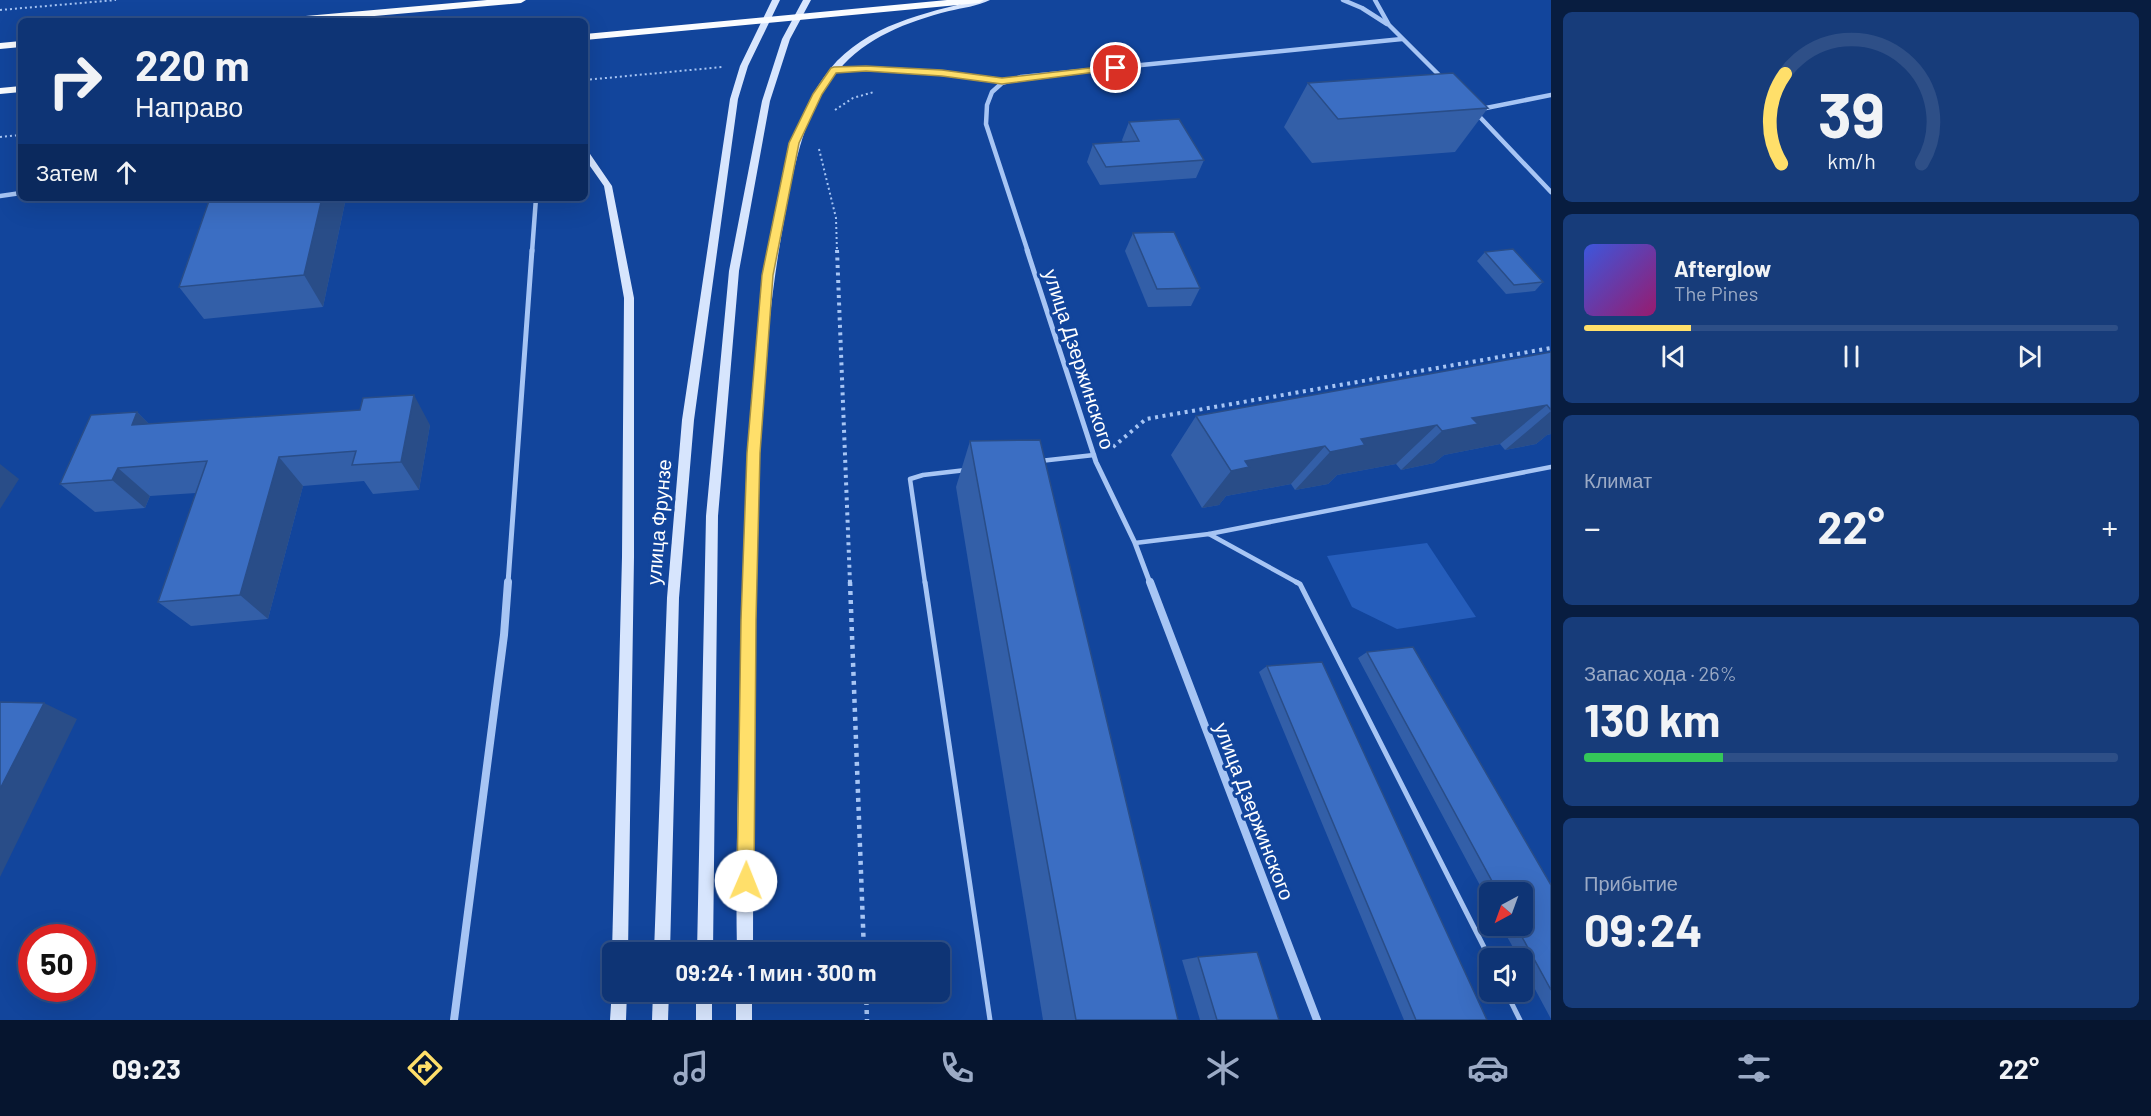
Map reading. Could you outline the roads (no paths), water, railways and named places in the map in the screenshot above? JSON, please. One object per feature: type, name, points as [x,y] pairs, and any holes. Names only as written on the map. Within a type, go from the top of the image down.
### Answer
[{"type":"highway","points":[[318,18],[520,0]]},
{"type":"highway","points":[[588,37],[979,0]]},
{"type":"highway","points":[[0,46],[18,44]]},
{"type":"highway","points":[[0,91],[18,89]]},
{"type":"main road","name":"улица Фрунзе","points":[[662,942],[673,598],[687,420],[734,99],[756,38],[776,0]]},
{"type":"main road","points":[[705,942],[712,516],[734,271],[766,100],[786,39],[807,0]]},
{"type":"main road","points":[[745,942],[748,620],[753,465],[768,275],[794,143],[818,94],[844,59],[871,39],[920,17],[986,0]]},
{"type":"main road","points":[[588,157],[608,186],[629,298],[628,557],[620,942]]},
{"type":"main road","points":[[618,1020],[619,1002]]},
{"type":"main road","points":[[660,1020],[661,1002]]},
{"type":"main road","points":[[704,1002],[704,1020]]},
{"type":"main road","points":[[744,1002],[744,1020]]},
{"type":"street","points":[[1343,0],[1389,24]]},
{"type":"street","points":[[1375,0],[1389,24],[1447,84]]},
{"type":"street","points":[[1002,81],[1021,77],[1402,39]]},
{"type":"street","name":"улица Дзержинского","points":[[1002,81],[992,92],[986,105],[986,124],[1095,458],[1135,543],[1317,1020]]},
{"type":"street","points":[[1551,95],[1475,111],[1551,192]]},
{"type":"street","points":[[0,196],[18,193]]},
{"type":"street","points":[[454,1020],[504,635],[536,201]]},
{"type":"lane","points":[[834,70],[866,68],[942,73],[1002,81]]},
{"type":"lane","points":[[1037,461],[1095,458]]},
{"type":"lane","points":[[1135,543],[1209,534],[1551,467]]},
{"type":"lane","points":[[969,469],[923,474],[910,479],[990,1020]]},
{"type":"lane","points":[[1209,534],[1300,584],[1484,948]]},
{"type":"lane","points":[[1511,1002],[1520,1020]]}]
